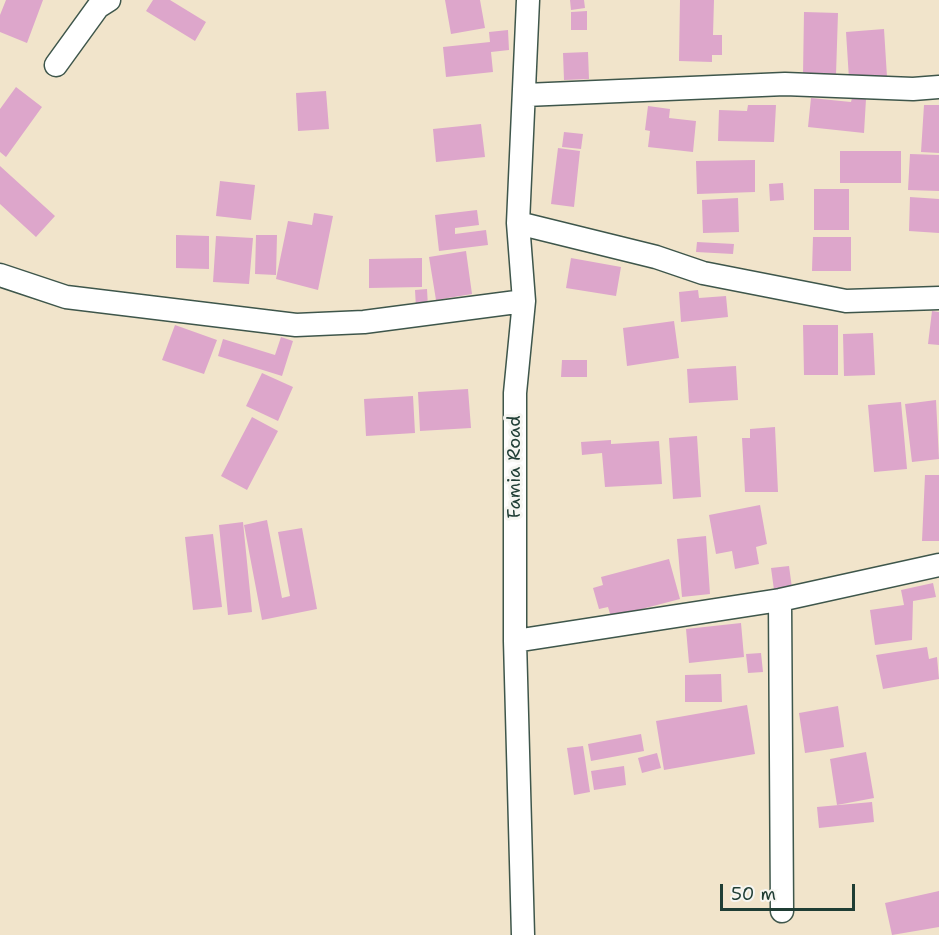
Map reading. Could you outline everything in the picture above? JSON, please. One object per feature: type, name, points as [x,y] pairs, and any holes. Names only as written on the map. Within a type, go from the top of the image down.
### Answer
[{"type":"street","points":[[56,65],[98,7],[109,0]]},
{"type":"street","name":"Famia Road","points":[[523,935],[515,641],[515,393],[524,302],[518,223],[528,0]]},
{"type":"street","points":[[525,95],[784,84],[913,89],[939,87]]},
{"type":"street","points":[[518,223],[656,257],[703,273],[846,301],[939,298]]},
{"type":"street","points":[[0,275],[66,297],[296,324],[364,322],[524,302]]},
{"type":"street","points":[[515,641],[780,600],[939,565]]},
{"type":"street","points":[[780,600],[782,911]]},
{"type":"building","points":[[6,0],[43,0],[27,43],[0,32],[0,15]]},
{"type":"building","points":[[153,0],[170,0],[206,22],[195,41],[146,11]]},
{"type":"building","points":[[445,0],[480,0],[485,28],[451,34]]},
{"type":"building","points":[[570,0],[584,0],[585,8],[571,10]]},
{"type":"building","points":[[680,0],[714,0],[713,35],[722,35],[722,55],[712,55],[712,62],[679,61]]},
{"type":"building","points":[[587,11],[587,30],[571,30],[571,12]]},
{"type":"building","points":[[804,12],[838,13],[836,75],[803,75]]},
{"type":"building","points":[[884,29],[887,77],[849,79],[846,32]]},
{"type":"building","points":[[508,30],[509,50],[491,52],[493,72],[446,77],[443,47],[490,42],[489,32]]},
{"type":"building","points":[[588,52],[589,79],[564,80],[563,53]]},
{"type":"building","points":[[16,87],[42,107],[6,157],[0,152],[0,109]]},
{"type":"building","points":[[326,91],[329,129],[298,131],[296,93]]},
{"type":"building","points":[[811,98],[851,102],[852,98],[866,99],[864,133],[808,127]]},
{"type":"building","points":[[748,105],[776,105],[774,142],[718,141],[719,110],[747,111]]},
{"type":"building","points":[[924,105],[939,105],[939,153],[921,152]]},
{"type":"building","points":[[648,106],[670,109],[669,118],[696,121],[693,152],[648,147],[650,131],[645,130]]},
{"type":"building","points":[[481,124],[485,157],[436,162],[433,129]]},
{"type":"building","points":[[564,132],[583,134],[581,149],[562,147]]},
{"type":"building","points":[[558,148],[580,151],[574,207],[551,204]]},
{"type":"building","points":[[840,151],[901,151],[901,183],[840,183]]},
{"type":"building","points":[[910,154],[939,155],[939,191],[908,190]]},
{"type":"building","points":[[755,160],[755,192],[697,194],[696,161]]},
{"type":"building","points":[[0,166],[55,216],[36,237],[0,204]]},
{"type":"building","points":[[220,181],[255,185],[251,220],[216,216]]},
{"type":"building","points":[[783,183],[784,200],[770,201],[769,184]]},
{"type":"building","points":[[814,189],[849,189],[849,230],[814,230]]},
{"type":"building","points":[[910,197],[939,199],[939,233],[909,231]]},
{"type":"building","points":[[738,198],[739,232],[703,233],[702,200]]},
{"type":"building","points":[[477,210],[479,225],[455,228],[455,234],[486,230],[488,245],[439,251],[435,215]]},
{"type":"building","points":[[314,213],[333,216],[318,290],[276,279],[288,221],[312,225]]},
{"type":"building","points":[[176,235],[209,236],[209,269],[176,268]]},
{"type":"building","points":[[256,235],[277,235],[276,275],[255,274]]},
{"type":"building","points":[[216,236],[253,238],[249,284],[213,282]]},
{"type":"building","points":[[813,237],[851,237],[851,271],[812,271]]},
{"type":"building","points":[[697,242],[734,244],[733,254],[696,252]]},
{"type":"building","points":[[466,251],[472,294],[436,300],[429,257]]},
{"type":"building","points":[[422,258],[422,287],[369,288],[369,259]]},
{"type":"building","points":[[571,258],[621,267],[616,296],[566,288]]},
{"type":"building","points":[[427,289],[428,307],[416,308],[415,290]]},
{"type":"building","points":[[698,290],[699,298],[726,296],[728,317],[681,322],[679,292]]},
{"type":"building","points":[[932,311],[939,312],[939,345],[928,344]]},
{"type":"building","points":[[674,321],[679,358],[627,366],[623,328]]},
{"type":"building","points":[[175,325],[217,340],[204,374],[162,360]]},
{"type":"building","points":[[803,325],[838,325],[838,375],[804,375]]},
{"type":"building","points":[[873,333],[875,375],[844,376],[843,334]]},
{"type":"building","points":[[281,337],[293,341],[282,376],[218,356],[223,339],[275,355]]},
{"type":"building","points":[[562,360],[587,360],[587,377],[561,377]]},
{"type":"building","points":[[736,366],[738,400],[689,403],[687,369]]},
{"type":"building","points":[[262,373],[293,387],[278,421],[246,406]]},
{"type":"building","points":[[468,389],[471,428],[420,431],[418,392]]},
{"type":"building","points":[[413,396],[415,433],[366,436],[364,399]]},
{"type":"building","points":[[936,400],[939,459],[912,462],[905,404]]},
{"type":"building","points":[[901,402],[907,469],[874,472],[868,405]]},
{"type":"building","points":[[252,417],[278,431],[247,490],[221,476]]},
{"type":"building","points":[[775,427],[778,492],[745,492],[742,438],[750,438],[750,429]]},
{"type":"building","points":[[697,436],[701,497],[673,499],[669,438]]},
{"type":"building","points":[[611,440],[611,444],[659,441],[662,484],[605,487],[602,453],[582,455],[581,442]]},
{"type":"building","points":[[925,475],[939,475],[939,541],[922,541]]},
{"type":"building","points":[[760,505],[767,544],[756,547],[759,564],[735,569],[732,551],[716,554],[709,515]]},
{"type":"building","points":[[267,520],[282,598],[290,596],[278,532],[302,528],[317,609],[262,620],[244,525]]},
{"type":"building","points":[[243,522],[252,612],[228,615],[219,525]]},
{"type":"building","points":[[213,534],[222,607],[193,610],[185,537]]},
{"type":"building","points":[[706,536],[710,594],[682,597],[677,539]]},
{"type":"building","points":[[669,559],[680,599],[611,617],[608,607],[599,609],[593,588],[603,585],[601,577]]},
{"type":"building","points":[[789,566],[792,588],[774,590],[771,568]]},
{"type":"building","points":[[933,583],[936,597],[913,601],[912,640],[875,645],[870,610],[904,605],[901,590]]},
{"type":"building","points":[[741,623],[744,657],[689,663],[686,629]]},
{"type":"building","points":[[927,647],[929,659],[937,657],[939,679],[883,689],[876,655]]},
{"type":"building","points":[[761,653],[763,672],[748,673],[746,654]]},
{"type":"building","points":[[721,674],[722,702],[685,702],[685,675]]},
{"type":"building","points":[[747,705],[755,754],[664,770],[656,721]]},
{"type":"building","points":[[838,706],[844,747],[805,753],[799,713]]},
{"type":"building","points":[[641,734],[644,751],[591,761],[588,744]]},
{"type":"building","points":[[583,746],[590,792],[574,795],[567,748]]},
{"type":"building","points":[[866,752],[874,798],[837,805],[830,759]]},
{"type":"building","points":[[657,753],[661,768],[642,773],[638,758]]},
{"type":"building","points":[[624,766],[626,785],[594,790],[591,771]]},
{"type":"building","points":[[872,802],[874,822],[819,828],[817,807]]},
{"type":"building","points":[[939,891],[939,927],[892,935],[885,903]]}]
